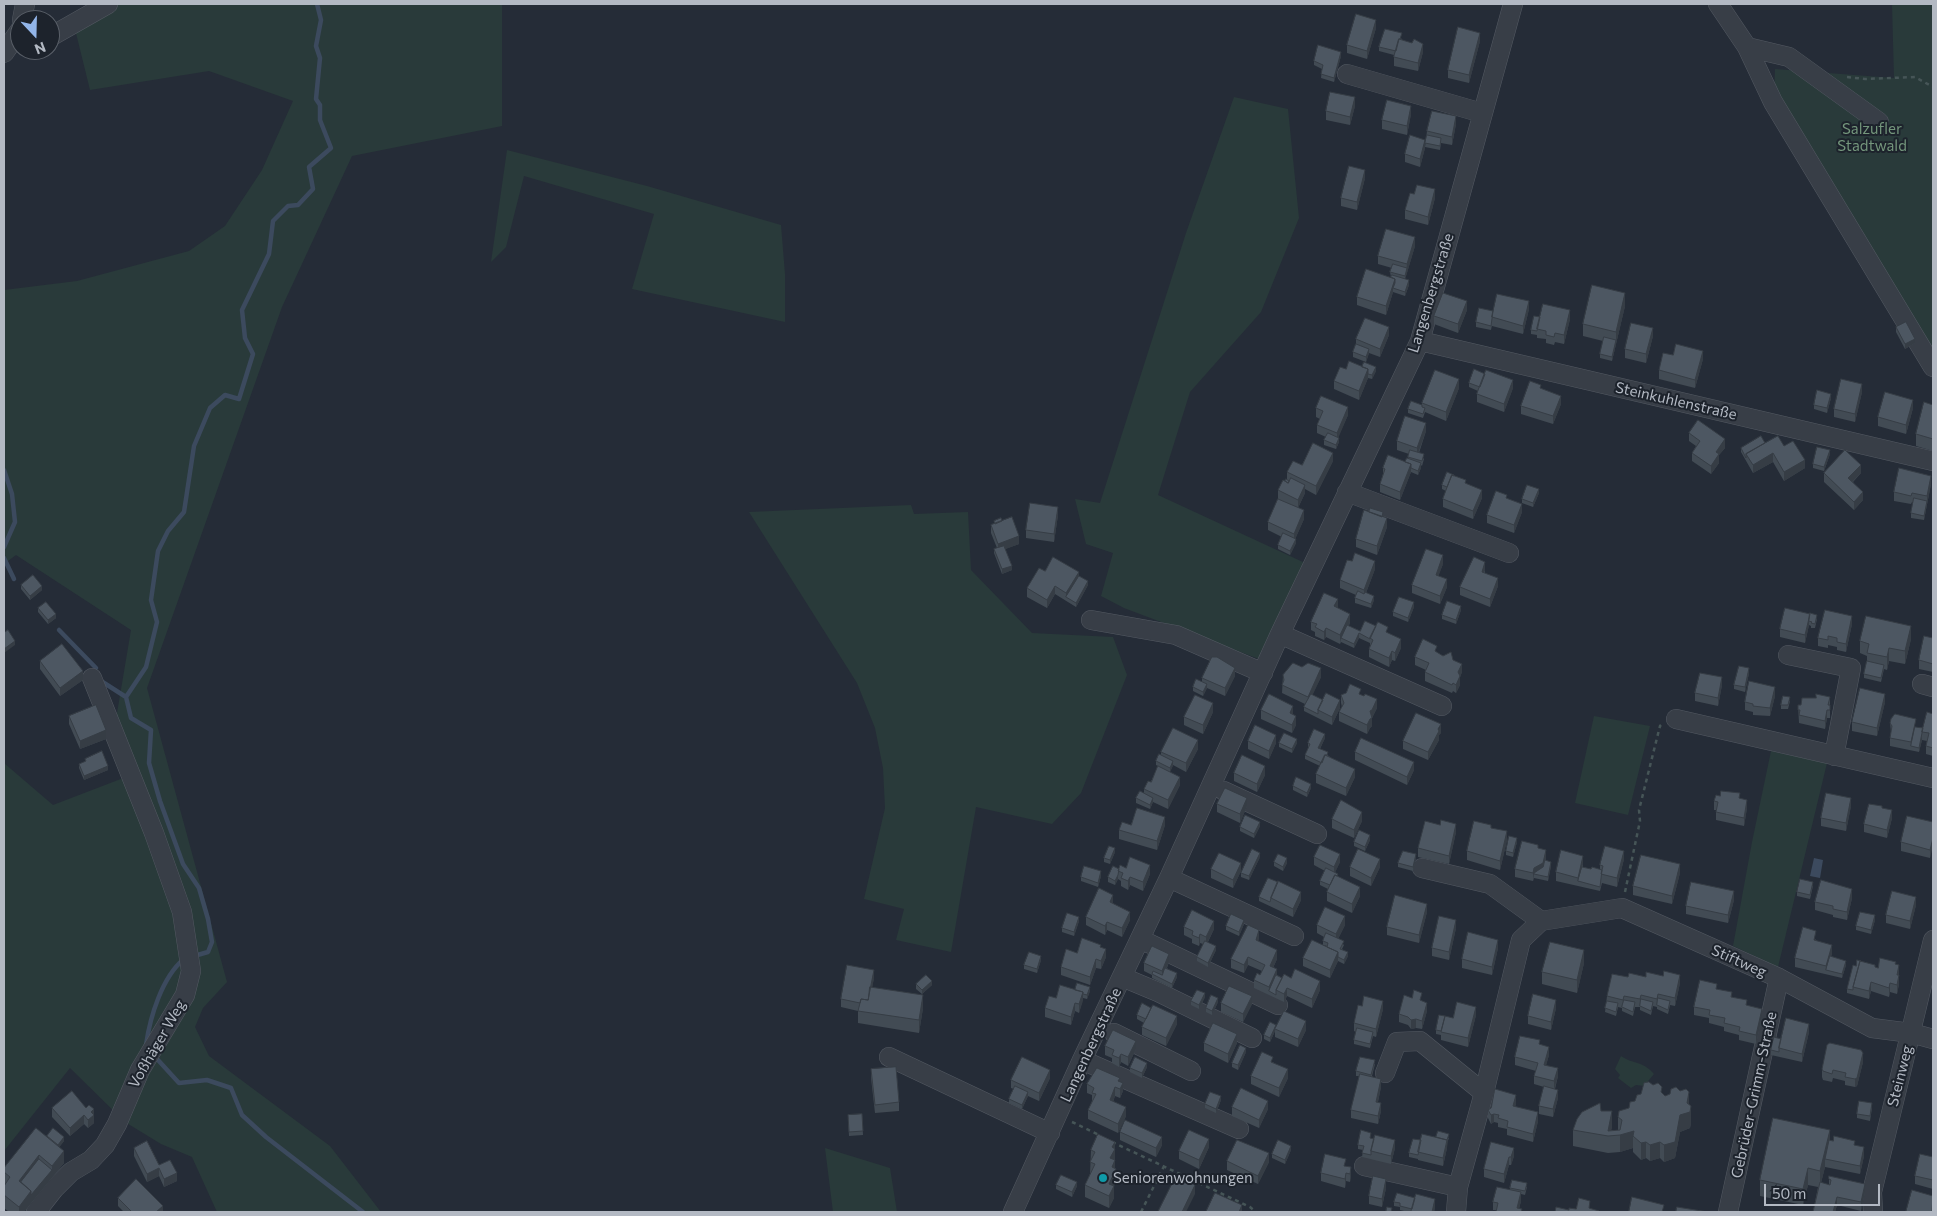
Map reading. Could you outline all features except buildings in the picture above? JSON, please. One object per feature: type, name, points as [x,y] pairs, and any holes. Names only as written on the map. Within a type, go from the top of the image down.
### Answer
[{"type":"street","points":[[60,30],[108,4]]},
{"type":"street","name":"Langenbergstraße","points":[[1013,1212],[1082,1060],[1212,786],[1280,634],[1420,342],[1512,4]]},
{"type":"street","points":[[1718,4],[1747,47],[1773,102],[1933,367]]},
{"type":"street","points":[[1747,47],[1789,57],[1879,122]]},
{"type":"street","points":[[1347,74],[1482,113]]},
{"type":"street","name":"Steinkuhlenstraße","points":[[1420,342],[1933,461]]},
{"type":"street","points":[[1347,492],[1509,553]]},
{"type":"street","points":[[1092,620],[1176,635],[1263,673]]},
{"type":"street","points":[[1280,634],[1442,706]]},
{"type":"street","points":[[1788,655],[1851,668],[1834,756]]},
{"type":"street","name":"Voßhäger Weg","points":[[36,1212],[54,1189],[71,1172],[91,1160],[105,1145],[117,1124],[140,1070],[185,995],[191,971],[182,912],[154,833],[92,678]]},
{"type":"street","points":[[1676,719],[1933,778]]},
{"type":"street","points":[[1212,786],[1317,834]]},
{"type":"street","points":[[1422,868],[1490,884],[1541,921]]},
{"type":"street","points":[[1169,878],[1294,936]]},
{"type":"street","points":[[1456,1212],[1458,1187],[1484,1093],[1521,940],[1541,921],[1622,908]]},
{"type":"street","name":"Stiftweg","points":[[1622,908],[1779,978],[1872,1028],[1911,1033],[1933,1039]]},
{"type":"street","points":[[1140,940],[1278,1005]]},
{"type":"street","name":"Steinweg","points":[[1873,1212],[1872,1192],[1933,940]]},
{"type":"street","points":[[1122,977],[1158,992],[1252,1038]]},
{"type":"street","name":"Gebrüder-Grimm-Straße","points":[[1728,1212],[1779,978]]},
{"type":"street","points":[[1099,1025],[1191,1071]]},
{"type":"street","points":[[1385,1073],[1397,1042],[1420,1041],[1484,1093]]},
{"type":"street","points":[[889,1057],[1054,1124]]},
{"type":"street","points":[[1082,1060],[1239,1129]]},
{"type":"street","points":[[1364,1166],[1458,1187]]},
{"type":"path","points":[[1845,76],[1865,79],[1915,77],[1933,87]]},
{"type":"path","points":[[1622,908],[1640,821],[1639,810],[1660,726],[1676,719]]},
{"type":"path","points":[[1054,1124],[1102,1137]]},
{"type":"path","points":[[1111,1141],[1250,1206],[1256,1212]]},
{"type":"path","points":[[1141,1212],[1164,1166]]},
{"type":"green space","points":[[115,4],[502,4],[502,126],[352,156],[282,307],[147,688],[227,982],[203,1008],[195,1027],[209,1056],[330,1146],[381,1212],[217,1212],[192,1157],[161,1144],[125,1122],[70,1068],[4,1151],[4,763],[53,805],[139,772],[116,719],[131,630],[16,555],[4,564],[4,290],[77,281],[189,251],[225,226],[262,170],[293,101],[209,71],[90,90],[75,29]]},
{"type":"green space","name":"Salzufler Stadtwald","points":[[1892,4],[1933,4],[1933,352],[1774,97],[1775,69],[1894,78]]},
{"type":"green space","points":[[1234,97],[1288,109],[1299,218],[1261,312],[1190,392],[1158,495],[1305,563],[1259,659],[1124,608],[1101,596],[1113,553],[1086,544],[1075,499],[1100,503],[1186,233]]},
{"type":"green space","points":[[507,150],[647,186],[781,225],[785,274],[785,322],[632,289],[654,214],[524,176],[506,247],[491,262]]},
{"type":"green space","points":[[911,505],[914,514],[968,512],[971,570],[1032,633],[1113,637],[1127,675],[1081,793],[1052,824],[976,807],[951,952],[896,940],[904,909],[864,899],[885,808],[883,768],[875,728],[857,683],[749,512]]},
{"type":"green space","points":[[1594,716],[1650,726],[1628,815],[1575,803]]},
{"type":"green space","points":[[1771,751],[1827,763],[1778,967],[1733,946]]},
{"type":"green space","points":[[1621,1056],[1646,1067],[1654,1074],[1644,1086],[1636,1085],[1631,1088],[1618,1078],[1620,1075],[1615,1069]]},
{"type":"green space","points":[[825,1148],[890,1168],[897,1212],[833,1212]]},
{"type":"water","points":[[1814,858],[1823,860],[1820,878],[1810,876]]},
{"type":"waterway","points":[[194,956],[208,952],[212,942],[208,919],[199,888],[183,864],[160,801],[149,763],[151,730],[131,718],[126,697],[146,667],[157,622],[151,600],[158,551],[168,531],[184,512],[194,446],[210,408],[225,395],[239,399],[253,354],[245,338],[242,310],[269,254],[273,221],[288,206],[298,205],[313,189],[309,167],[331,148],[320,120],[320,105],[316,99],[320,58],[316,46],[321,20],[317,4]]},
{"type":"waterway","points":[[4,470],[12,494],[15,522],[4,547]]},
{"type":"waterway","points":[[4,558],[14,579]]},
{"type":"waterway","points":[[59,630],[96,668]]},
{"type":"waterway","points":[[101,681],[126,697]]},
{"type":"waterway","points":[[146,1045],[158,998],[169,976],[184,959]]},
{"type":"waterway","points":[[158,1060],[179,1083],[207,1080],[231,1088],[242,1115],[266,1137],[363,1212]]},
{"type":"place","name":"Seniorenwohnungen","points":[[1103,1178]]}]
